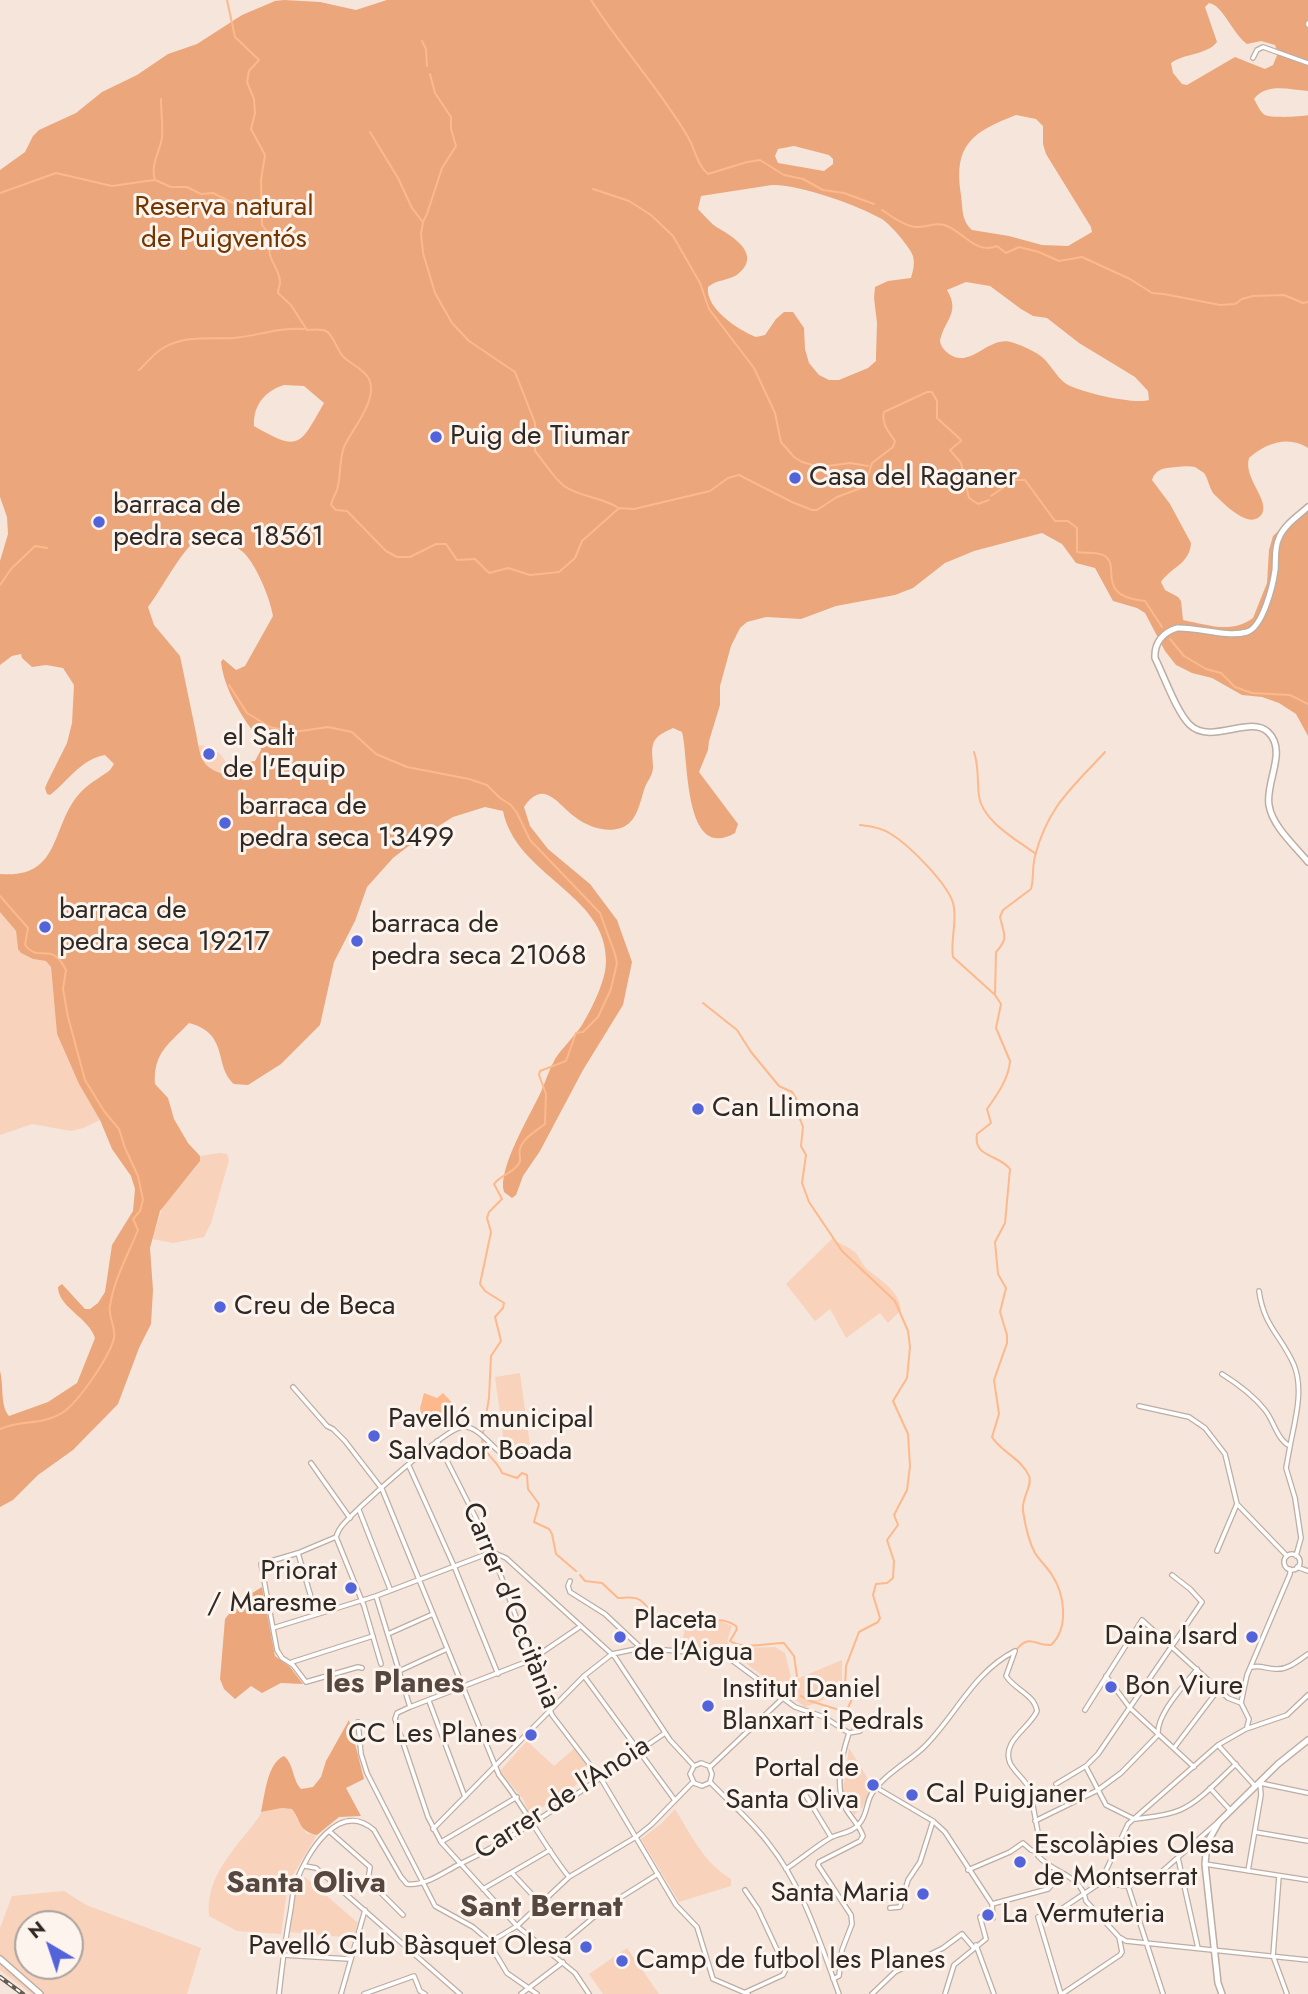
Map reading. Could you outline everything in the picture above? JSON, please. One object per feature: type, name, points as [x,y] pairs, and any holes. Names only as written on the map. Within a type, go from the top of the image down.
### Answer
[{"type":"street","points":[[1253,58],[1257,50],[1263,47],[1308,63]]},
{"type":"street","points":[[1308,507],[1280,535],[1275,547],[1275,571],[1271,586],[1262,616],[1254,627],[1248,632],[1231,633],[1177,628],[1162,637],[1154,649],[1155,659],[1182,713],[1191,725],[1200,731],[1214,732],[1255,726],[1265,729],[1272,737],[1276,759],[1268,804],[1275,819],[1308,862]]},
{"type":"street","points":[[1259,1291],[1265,1318],[1293,1363],[1297,1378],[1297,1403],[1286,1468],[1295,1497],[1301,1538],[1296,1556],[1300,1562],[1297,1567]]},
{"type":"street","points":[[1222,1374],[1257,1401],[1273,1422],[1282,1442],[1290,1446]]},
{"type":"street","points":[[293,1387],[327,1426],[333,1429],[382,1489],[495,1766],[569,1878]]},
{"type":"street","points":[[1139,1406],[1189,1417],[1205,1428],[1225,1454],[1237,1504],[1287,1556],[1296,1556]]},
{"type":"street","points":[[381,1664],[361,1600],[336,1537],[339,1529],[437,1441],[463,1427],[486,1438],[501,1453],[535,1450]]},
{"type":"street","name":"Carrer d'Occitània","points":[[437,1441],[492,1552],[550,1710],[600,1777],[676,1905],[697,1927],[713,1979],[747,1993]]},
{"type":"street","points":[[311,1462],[350,1518]]},
{"type":"street","points":[[409,1466],[498,1674]]},
{"type":"street","points":[[1217,1551],[1237,1504]]},
{"type":"street","points":[[359,1510],[391,1590]]},
{"type":"street","points":[[336,1537],[298,1553],[261,1564],[260,1568],[278,1653],[291,1662],[306,1682],[362,1668]]},
{"type":"street","points":[[273,1628],[391,1590],[492,1552],[506,1558],[612,1654],[665,1733],[694,1766]]},
{"type":"street","points":[[298,1553],[316,1614]]},
{"type":"street","points":[[1261,1725],[1249,1719],[1241,1703],[1257,1652],[1290,1574],[1290,1569],[1284,1562],[1287,1556]]},
{"type":"street","points":[[1290,1569],[1297,1567],[1308,1571]]},
{"type":"street","points":[[1056,1784],[1086,1766],[1098,1755],[1202,1602],[1172,1575]]},
{"type":"street","points":[[570,1581],[570,1592],[606,1614],[641,1648]]},
{"type":"street","points":[[376,1595],[410,1707]]},
{"type":"street","points":[[388,1634],[433,1614]]},
{"type":"street","points":[[1085,1710],[1142,1620],[1231,1701],[1241,1703]]},
{"type":"street","points":[[581,1626],[531,1660],[410,1707],[395,1716],[433,1829],[441,1842],[517,1926],[575,1973],[589,1994]]},
{"type":"street","points":[[291,1662],[373,1636]]},
{"type":"street","points":[[433,1829],[584,1676],[612,1654],[641,1648],[729,1656],[800,1710],[824,1717],[849,1733],[860,1731]]},
{"type":"street","points":[[399,1671],[447,1649]]},
{"type":"street","points":[[786,1869],[832,1837],[858,1826],[871,1795],[877,1788],[938,1731],[952,1710],[992,1664],[1015,1651],[1006,1676],[1015,1688],[1033,1700],[1037,1711],[1010,1746],[1010,1763],[1030,1790],[1040,1843],[1037,1852]]},
{"type":"street","points":[[1257,1652],[1266,1667]]},
{"type":"street","points":[[1251,1668],[1257,1665],[1276,1669],[1285,1667],[1308,1654]]},
{"type":"street","points":[[1035,1821],[1098,1790],[1121,1773],[1158,1735],[1158,1728],[1170,1703],[1197,1669]]},
{"type":"street","points":[[584,1676],[674,1799]]},
{"type":"street","points":[[1106,1676],[1130,1708],[1194,1767]]},
{"type":"street","points":[[1174,1748],[1218,1690]]},
{"type":"street","points":[[1119,1937],[1122,1952],[1061,1994],[1038,1917],[1057,1912],[1100,1883],[1128,1824],[1218,1745],[1246,1729],[1287,1715],[1308,1695]]},
{"type":"street","points":[[710,1767],[783,1698]]},
{"type":"street","points":[[428,1700],[466,1797]]},
{"type":"street","points":[[1246,1729],[1249,1719]]},
{"type":"street","points":[[358,1722],[361,1754],[367,1773],[435,1906],[473,1927],[491,1942],[497,1960],[507,1973],[537,1994]]},
{"type":"street","name":"Carrer de l'Anoia","points":[[422,1883],[532,1824],[665,1733]]},
{"type":"street","points":[[833,1979],[839,1976],[842,1950],[852,1924],[851,1915],[818,1865],[819,1861],[860,1841],[863,1834],[844,1807],[842,1797],[842,1758],[849,1733]]},
{"type":"street","points":[[1100,1883],[1128,1886],[1158,1875],[1307,1741]]},
{"type":"street","points":[[1218,1745],[1262,1789],[1248,1871]]},
{"type":"street","points":[[692,1782],[690,1774],[694,1766],[701,1763],[710,1767]]},
{"type":"street","points":[[1086,1766],[1107,1806],[1134,1819],[1181,1810],[1193,1803],[1236,1764]]},
{"type":"street","points":[[692,1782],[702,1786],[710,1782],[710,1767]]},
{"type":"street","points":[[491,1942],[517,1926],[569,1878],[636,1837],[692,1782]]},
{"type":"street","points":[[710,1782],[761,1834],[786,1869],[810,1914],[839,1994]]},
{"type":"street","points":[[1258,1785],[1308,1793]]},
{"type":"street","points":[[877,1788],[933,1821],[945,1832],[992,1904],[993,1918],[980,1917],[986,1939],[954,1965],[945,1994]]},
{"type":"street","points":[[1210,1788],[1231,1811]]},
{"type":"street","points":[[805,1794],[832,1837]]},
{"type":"street","points":[[441,1842],[517,1797]]},
{"type":"street","points":[[1153,1804],[1151,1811],[1156,1816]]},
{"type":"street","points":[[1250,1813],[1258,1814]]},
{"type":"street","points":[[279,1994],[296,1883],[329,1830],[342,1820],[359,1821],[368,1825],[374,1830],[407,1884],[422,1883]]},
{"type":"street","points":[[890,1908],[900,1907],[908,1880],[920,1862],[933,1821]]},
{"type":"street","points":[[1219,1822],[1208,1843],[1205,1864],[1218,1983],[1222,1994]]},
{"type":"street","points":[[329,1830],[370,1867],[369,1880],[403,1915]]},
{"type":"street","points":[[1255,1832],[1308,1841]]},
{"type":"street","points":[[1196,1841],[1203,1840],[1208,1843]]},
{"type":"street","points":[[968,1870],[1010,1852],[1023,1843],[1037,1852],[1045,1864],[1074,1878],[1085,1894],[1086,1901],[1119,1937],[1126,1941],[1308,1960]]},
{"type":"street","points":[[483,1889],[550,1850]]},
{"type":"street","points":[[1178,1858],[1198,1948]]},
{"type":"street","points":[[1205,1864],[1308,1880]]},
{"type":"street","points":[[305,1866],[316,1868],[460,1994]]},
{"type":"street","points":[[512,1872],[540,1903]]},
{"type":"street","points":[[992,1904],[1048,1889],[1062,1873]]},
{"type":"street","points":[[551,1953],[607,1906],[658,1874]]},
{"type":"street","points":[[1279,1876],[1273,1956],[1287,1994]]},
{"type":"street","points":[[1128,1886],[1163,1994]]},
{"type":"street","points":[[745,1889],[758,1909],[786,1969],[783,1975],[747,1993]]},
{"type":"street","points":[[341,1994],[365,1910]]},
{"type":"street","points":[[872,1994],[895,1972],[943,1948],[962,1934],[975,1946],[994,1994]]},
{"type":"street","points":[[283,1955],[349,1959]]},
{"type":"street","points":[[0,1959],[40,1994]]},
{"type":"street","points":[[521,1994],[563,1962]]},
{"type":"street","points":[[364,1994],[414,1976],[422,1993]]},
{"type":"street","points":[[379,1989],[381,1994]]},
{"type":"shaded area","points":[[197,745],[220,754],[231,776],[208,767]]},
{"type":"shaded area","points":[[0,912],[16,931],[21,953],[33,959],[46,960],[51,967],[57,1034],[79,1084],[100,1120],[83,1128],[71,1131],[32,1124],[0,1135]]},
{"type":"shaded area","points":[[227,1154],[229,1160],[211,1223],[204,1237],[173,1243],[152,1239],[164,1203],[195,1168],[200,1156]]},
{"type":"shaded area","points":[[833,1238],[850,1248],[866,1268],[897,1296],[901,1310],[888,1323],[880,1313],[846,1338],[830,1309],[815,1321],[786,1284]]},
{"type":"shaded area","points":[[520,1373],[530,1446],[505,1449],[495,1377]]},
{"type":"shaded area","points":[[424,1393],[437,1398],[443,1393],[455,1406],[446,1414],[438,1412],[432,1420],[423,1422],[420,1408]]},
{"type":"shaded area","points":[[720,1621],[732,1626],[727,1641],[732,1648],[775,1647],[785,1653],[792,1681],[842,1660],[842,1689],[805,1707],[725,1648],[693,1648],[691,1642],[683,1638],[685,1629]]},
{"type":"shaded area","points":[[527,1741],[554,1766],[575,1748],[593,1774],[530,1815],[523,1799],[500,1771]]},
{"type":"shaded area","points":[[849,1748],[873,1787],[862,1808],[854,1815],[842,1797]]},
{"type":"shaded area","points":[[292,1809],[306,1833],[317,1835],[288,1883],[281,1934],[237,1931],[209,1916],[212,1887],[224,1862],[261,1812]]},
{"type":"shaded area","points":[[675,1809],[706,1857],[731,1879],[731,1886],[679,1902],[641,1839]]},
{"type":"shaded area","points":[[305,1877],[358,1923],[353,1938],[290,1932],[297,1884]]},
{"type":"shaded area","points":[[64,1891],[86,1905],[201,1948],[187,1994],[31,1994],[0,1970],[0,1928],[12,1896]]},
{"type":"shaded area","name":"Camp de futbol les Planes","points":[[627,1948],[659,1994],[603,1994],[589,1974]]},
{"type":"green space","name":"Reserva natural de Puigventós","points":[[387,0],[1308,0],[1308,91],[1265,90],[1254,99],[1268,116],[1308,115],[1308,448],[1285,441],[1263,448],[1249,458],[1248,466],[1263,508],[1257,519],[1251,520],[1236,514],[1213,493],[1204,473],[1195,467],[1159,470],[1152,480],[1170,504],[1191,543],[1184,561],[1161,582],[1165,590],[1181,601],[1183,620],[1211,626],[1237,626],[1253,618],[1267,583],[1269,550],[1273,536],[1308,503],[1308,736],[1296,714],[1279,703],[1262,697],[1242,695],[1212,678],[1176,665],[1165,651],[1145,613],[1113,601],[1095,568],[1076,563],[1062,544],[1042,533],[974,551],[945,563],[913,588],[895,595],[836,606],[801,619],[766,617],[747,622],[740,628],[731,646],[720,686],[720,705],[699,772],[738,824],[735,833],[718,838],[706,834],[697,821],[688,783],[682,732],[673,728],[653,743],[652,773],[638,810],[627,825],[609,830],[591,826],[544,794],[538,794],[524,807],[530,826],[548,849],[590,884],[617,920],[632,962],[623,1005],[523,1176],[516,1195],[512,1198],[504,1192],[505,1170],[510,1157],[555,1059],[582,1025],[594,1003],[604,977],[606,961],[602,938],[592,918],[525,852],[511,833],[503,811],[485,807],[453,817],[415,841],[393,858],[367,887],[355,921],[334,962],[320,1025],[281,1064],[248,1085],[234,1084],[224,1068],[216,1042],[202,1028],[189,1023],[164,1050],[157,1064],[155,1084],[168,1098],[174,1119],[188,1143],[200,1156],[200,1161],[160,1211],[150,1248],[153,1290],[151,1324],[118,1404],[73,1450],[38,1475],[13,1500],[0,1507],[0,1371],[4,1407],[9,1416],[48,1402],[77,1383],[95,1338],[87,1324],[63,1301],[58,1287],[62,1284],[85,1309],[98,1303],[105,1292],[112,1245],[133,1211],[135,1189],[131,1176],[112,1149],[100,1120],[79,1084],[57,1034],[51,967],[46,961],[21,953],[16,931],[0,912],[0,874],[20,873],[34,868],[45,859],[70,806],[80,793],[114,764],[105,755],[96,757],[50,795],[47,794],[45,788],[67,743],[72,723],[74,685],[63,668],[46,665],[32,667],[21,654],[12,656],[0,665],[0,561],[8,534],[7,517],[0,497],[0,170],[25,152],[39,130],[76,113],[102,92],[137,75],[168,54],[197,44],[242,15],[275,1],[320,2],[356,10]],"holes":[[[1209,3],[1219,9],[1247,44],[1261,41],[1275,45],[1278,53],[1273,65],[1265,69],[1235,57],[1187,85],[1182,84],[1173,73],[1171,63],[1208,49],[1217,42],[1205,7]],[[1016,115],[1036,119],[1043,126],[1046,154],[1092,232],[1068,246],[1042,245],[972,230],[963,214],[960,164],[969,143],[988,128]],[[794,146],[829,155],[833,164],[824,171],[778,163],[775,156],[778,149]],[[772,185],[797,188],[843,202],[886,222],[908,247],[914,265],[911,278],[888,281],[875,287],[876,361],[868,368],[839,380],[829,380],[819,375],[809,363],[804,328],[793,312],[784,312],[765,335],[756,337],[724,317],[712,303],[708,287],[738,274],[745,267],[746,253],[738,242],[698,209],[701,196]],[[966,282],[990,286],[1033,316],[1047,318],[1079,343],[1135,377],[1148,391],[1149,400],[1120,399],[1072,387],[1040,356],[1014,343],[997,343],[965,358],[949,354],[940,341],[952,311],[947,290]],[[284,385],[304,386],[324,403],[309,428],[297,440],[281,440],[254,426],[258,405],[271,391]],[[210,531],[243,552],[262,582],[273,616],[245,666],[236,670],[223,659],[221,662],[230,692],[257,738],[261,750],[255,761],[228,765],[231,776],[214,770],[201,757],[180,656],[154,625],[148,607],[193,543]]]},
{"type":"green space","points":[[262,1587],[275,1656],[290,1667],[303,1684],[281,1683],[262,1693],[251,1686],[235,1699],[224,1689],[220,1679],[225,1619],[239,1601]]},
{"type":"green space","points":[[349,1720],[364,1779],[346,1788],[361,1816],[339,1817],[317,1835],[303,1828],[292,1809],[261,1812],[270,1772],[278,1760],[284,1756],[287,1759],[301,1789],[313,1787],[321,1777],[326,1761]]},
{"type":"waterway","points":[[227,0],[235,37],[259,60],[249,71],[247,82],[254,99],[255,113],[251,129],[265,155],[261,180],[262,225],[272,238],[269,251],[279,276],[278,293],[291,305],[307,330],[329,333],[341,354],[366,375],[371,387],[363,414],[344,447],[337,490],[331,505],[336,510],[347,511],[386,551],[397,557],[410,557],[436,544],[446,544],[457,560],[475,559],[489,573],[508,568],[530,575],[559,572],[575,558],[582,541],[619,508],[634,509],[710,491],[728,478],[739,475],[792,502],[817,510],[837,497],[861,488],[872,463],[893,447],[895,441],[885,424],[884,412],[927,392],[932,392],[937,401],[937,418],[961,441],[950,450],[961,463],[969,498],[978,504],[989,500]]},
{"type":"waterway","points":[[591,0],[677,119],[701,166],[708,174],[760,160],[784,175],[803,179],[823,190],[844,193],[874,204]]},
{"type":"waterway","points":[[422,41],[426,49],[427,66]]},
{"type":"waterway","points":[[430,74],[435,93],[451,117],[456,146],[442,168],[421,234],[423,253],[435,293],[452,323],[469,341],[515,372],[535,423],[535,451],[556,478],[570,490],[617,507]]},
{"type":"waterway","points":[[161,99],[162,138],[154,164],[155,180],[171,187],[187,187],[201,194],[213,193],[237,205],[250,204],[260,210]]},
{"type":"waterway","points":[[370,132],[422,221]]},
{"type":"waterway","points":[[0,193],[56,173],[112,186],[154,180]]},
{"type":"waterway","points":[[593,189],[629,201],[651,215],[673,236],[700,283],[709,309],[754,368],[775,413],[781,442],[794,457],[820,467],[850,463],[868,466]]},
{"type":"waterway","points":[[882,210],[911,226],[944,225],[976,245],[989,248],[997,246],[1006,253],[1019,247],[1059,261],[1082,257],[1130,279],[1152,293],[1220,305],[1235,304],[1253,296],[1284,295],[1303,303],[1308,302]]},
{"type":"waterway","points":[[139,370],[160,350],[180,341],[233,338],[285,329],[304,329]]},
{"type":"waterway","points":[[991,496],[1014,480],[1025,480],[1055,521],[1068,521],[1077,528],[1077,552],[1105,556],[1111,567],[1114,587],[1129,598],[1145,601],[1162,627]]},
{"type":"waterway","points":[[0,585],[11,569],[35,546],[47,548]]},
{"type":"waterway","points":[[1170,639],[1184,656],[1206,669],[1221,673],[1235,687],[1252,693],[1290,695],[1308,704]]},
{"type":"waterway","points":[[229,685],[247,713],[270,727],[294,732],[328,727],[352,732],[376,754],[407,767],[487,785],[511,805],[530,840],[600,913],[615,954],[617,963],[611,989],[598,1017],[583,1032],[576,1033],[566,1061],[540,1071],[546,1094],[545,1124],[524,1141],[517,1166],[494,1184],[502,1199],[489,1212],[487,1218],[491,1232],[480,1284],[485,1291],[504,1303],[495,1317],[501,1341],[491,1356],[489,1398],[483,1433]]},
{"type":"waterway","points":[[974,752],[979,796],[987,814],[1001,829],[1036,854]]},
{"type":"waterway","points":[[1016,1650],[1029,1641],[1051,1645],[1061,1630],[1063,1611],[1056,1583],[1035,1553],[1028,1533],[1023,1506],[1029,1476],[1022,1465],[992,1437],[999,1414],[994,1380],[1007,1343],[1000,1312],[1006,1288],[998,1274],[995,1242],[1005,1223],[1010,1169],[983,1152],[977,1142],[977,1134],[991,1123],[987,1109],[1005,1080],[1010,1061],[996,1028],[1001,1004],[995,995],[996,952],[1003,943],[1004,936],[1000,917],[1003,910],[1031,889],[1040,839],[1054,811],[1105,752]]},
{"type":"waterway","points":[[860,825],[884,830],[899,839],[943,885],[953,903],[955,916],[953,957],[994,994]]},
{"type":"waterway","points":[[0,896],[28,928],[25,945],[36,953],[55,956],[66,970],[63,989],[85,1080],[119,1129],[138,1176],[143,1200],[140,1211],[133,1219],[138,1230],[112,1296],[110,1310],[114,1338],[100,1367],[76,1400],[62,1413],[55,1417],[0,1429]]},
{"type":"waterway","points":[[703,1003],[737,1030],[779,1086],[792,1092],[796,1098],[803,1127],[801,1146],[806,1155],[802,1183],[809,1202],[842,1251],[895,1301],[908,1331],[910,1347],[907,1378],[893,1401],[908,1434],[910,1466],[907,1490],[894,1515],[898,1525],[887,1540],[894,1561],[893,1578],[887,1583],[876,1584],[873,1595],[880,1618],[878,1622],[859,1632],[846,1666],[845,1688],[852,1699],[846,1712]]},
{"type":"waterway","points":[[482,1440],[485,1450],[502,1473],[517,1478],[522,1473],[527,1475],[528,1489],[539,1504],[534,1522],[549,1529],[556,1554],[576,1571]]},
{"type":"waterway","points":[[580,1575],[585,1581],[602,1583],[618,1598],[640,1600],[666,1627],[689,1627],[720,1620],[736,1626],[730,1641],[736,1644],[749,1646],[784,1643],[794,1656],[797,1676]]},
{"type":"waterway","points":[[801,1696],[846,1712],[853,1726],[852,1730]]},
{"type":"railway","points":[[0,1977],[23,1994]]},
{"type":"place","name":"Puig de Tiumar","points":[[436,437]]},
{"type":"place","name":"Casa del Raganer","points":[[795,478]]},
{"type":"place","name":"barraca de pedra seca 18561","points":[[99,522]]},
{"type":"place","name":"el Salt de l'Equip","points":[[209,754]]},
{"type":"place","name":"barraca de pedra seca 13499","points":[[225,823]]},
{"type":"place","name":"barraca de pedra seca 19217","points":[[45,927]]},
{"type":"place","name":"barraca de pedra seca 21068","points":[[357,941]]},
{"type":"place","name":"Can Llimona","points":[[698,1109]]},
{"type":"place","name":"Creu de Beca","points":[[220,1307]]},
{"type":"place","name":"Pavelló municipal Salvador Boada","points":[[374,1436]]},
{"type":"place","name":"Priorat / Maresme","points":[[351,1588]]},
{"type":"place","name":"Placeta de l'Aigua","points":[[620,1637]]},
{"type":"place","name":"Daina Isard","points":[[1252,1637]]},
{"type":"place","name":"Bon Viure","points":[[1111,1687]]},
{"type":"place","name":"Institut Daniel Blanxart i Pedrals","points":[[708,1706]]},
{"type":"place","name":"CC Les Planes","points":[[531,1735]]},
{"type":"place","name":"Portal de Santa Oliva","points":[[873,1785]]},
{"type":"place","name":"Cal Puigjaner","points":[[912,1795]]},
{"type":"place","name":"Escolàpies Olesa de Montserrat","points":[[1020,1862]]},
{"type":"place","name":"Santa Maria","points":[[923,1894]]},
{"type":"place","name":"La Vermuteria","points":[[988,1915]]},
{"type":"place","name":"Pavelló Club Bàsquet Olesa","points":[[586,1947]]},
{"type":"place","name":"Camp de futbol les Planes","points":[[622,1961]]},
{"type":"district","name":"les Planes","points":[[395,1685]]},
{"type":"district","name":"Santa Oliva","points":[[306,1885]]},
{"type":"district","name":"Sant Bernat","points":[[541,1909]]}]
